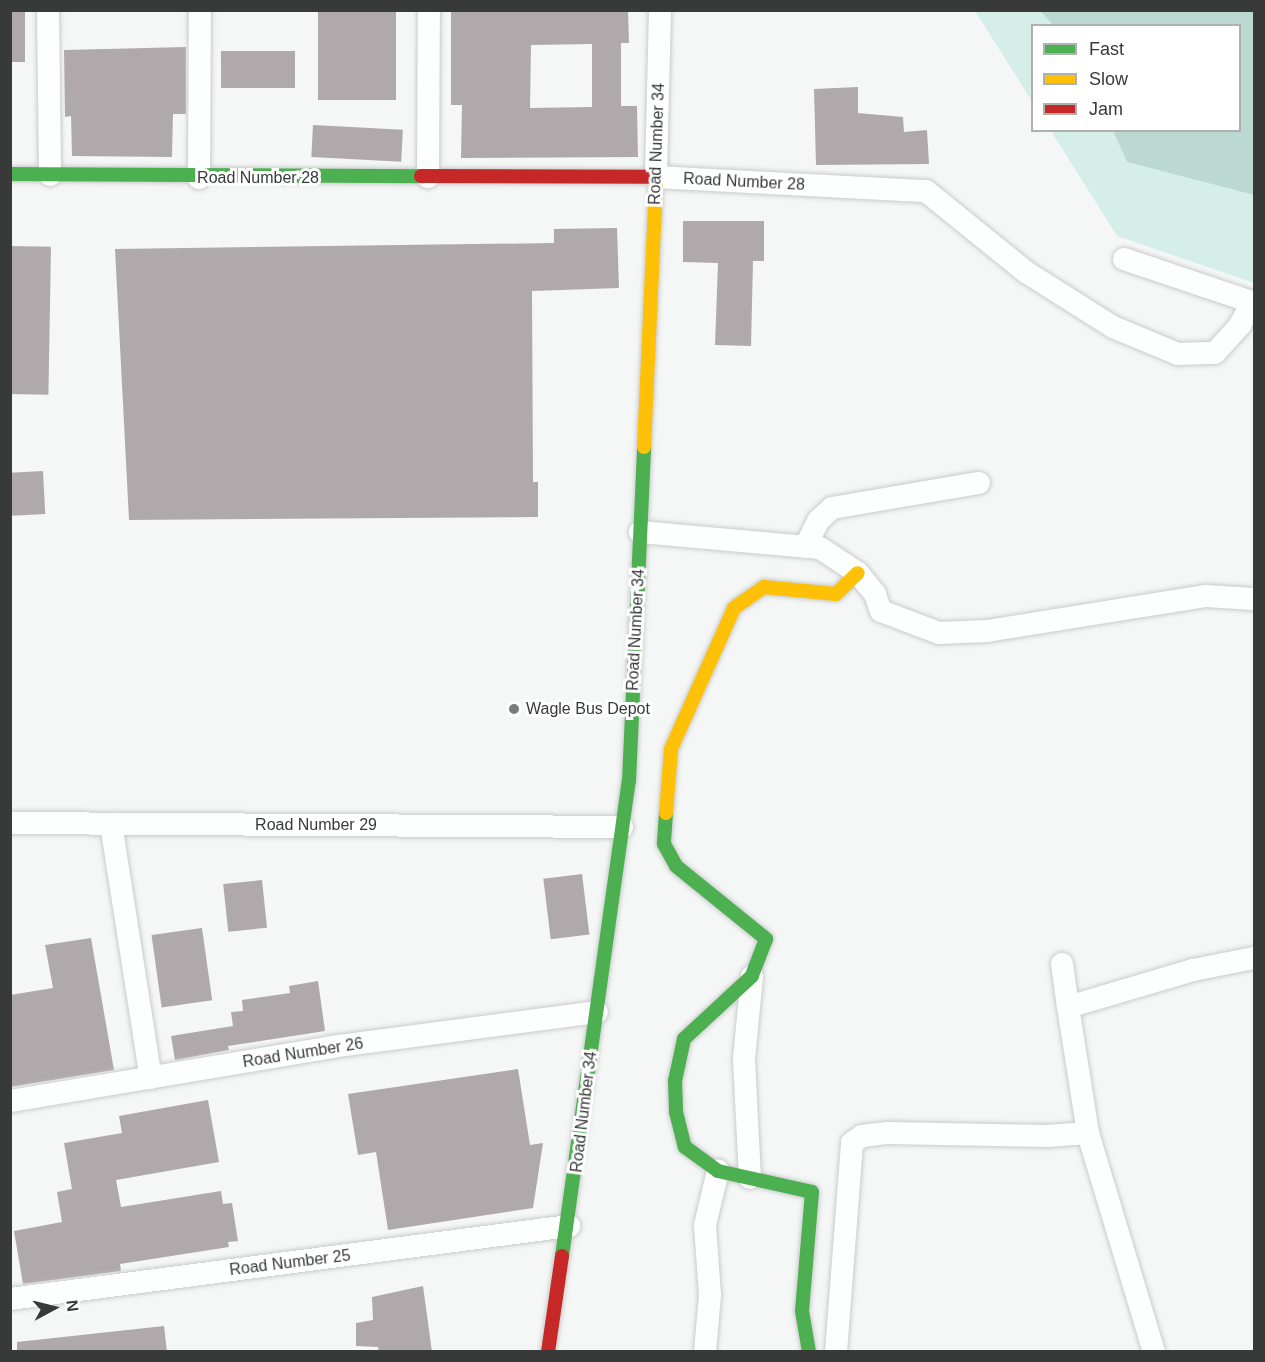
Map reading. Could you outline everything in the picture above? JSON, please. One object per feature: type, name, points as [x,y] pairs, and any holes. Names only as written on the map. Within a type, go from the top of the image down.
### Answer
[{"type":"street","points":[[48,10],[50,175]]},
{"type":"street","points":[[200,10],[200,178]]},
{"type":"street","points":[[428,177],[429,10]]},
{"type":"street","name":"Road Number 34","points":[[548,1352],[569,1226],[629,781],[656,177],[660,10]]},
{"type":"street","name":"Road Number 28","points":[[10,174],[200,178],[656,177],[926,191],[1026,272],[1113,327],[1178,354],[1215,353],[1240,325],[1253,303]]},
{"type":"street","points":[[1124,259],[1253,303]]},
{"type":"street","points":[[805,547],[818,521],[832,508],[979,483]]},
{"type":"street","points":[[640,532],[820,548],[858,573],[875,594],[881,611],[939,633],[987,631],[1206,596],[1254,598]]},
{"type":"street","points":[[750,1178],[744,1059],[752,975],[766,939],[676,866],[664,844],[671,749],[734,608],[741,601],[764,587],[836,594],[858,573]]},
{"type":"street","name":"Road Number 29","points":[[10,823],[622,827]]},
{"type":"street","points":[[111,824],[151,1078]]},
{"type":"street","points":[[1068,1007],[1193,970],[1254,958]]},
{"type":"street","points":[[1062,964],[1088,1133],[1154,1352]]},
{"type":"street","points":[[752,975],[684,1039],[678,1054],[676,1112],[685,1147],[718,1171],[812,1192],[802,1311],[809,1352]]},
{"type":"street","name":"Road Number 26","points":[[10,1101],[331,1047],[597,1012]]},
{"type":"street","points":[[836,1352],[852,1143],[862,1136],[888,1133],[1047,1137],[1088,1133]]},
{"type":"street","points":[[705,1352],[710,1295],[705,1225],[718,1171]]},
{"type":"street","name":"Road Number 25","points":[[10,1299],[569,1226]]},
{"type":"green space","points":[[975,11],[1040,11],[1052,24],[1031,24],[1031,99]]},
{"type":"green space","points":[[1040,11],[1254,11],[1254,195],[1127,162],[1113,132],[1241,132],[1241,24],[1052,24]]},
{"type":"green space","points":[[1052,132],[1113,132],[1127,162],[1254,195],[1254,283],[1117,236]]},
{"type":"building","points":[[10,10],[25,10],[25,62],[10,62]]},
{"type":"building","points":[[318,10],[396,10],[396,100],[318,100]]},
{"type":"building","points":[[451,10],[628,10],[629,43],[621,43],[621,106],[637,106],[638,157],[461,158],[462,105],[451,105]],"holes":[[[592,44],[592,107],[530,108],[531,45]]]},
{"type":"building","points":[[186,47],[186,114],[173,114],[172,157],[72,156],[71,116],[65,117],[64,50]]},
{"type":"building","points":[[221,51],[295,51],[295,88],[221,88]]},
{"type":"building","points":[[858,87],[858,113],[903,117],[904,132],[927,130],[929,164],[816,165],[814,89]]},
{"type":"building","points":[[313,125],[403,130],[401,162],[311,157]]},
{"type":"building","points":[[683,221],[764,221],[764,261],[753,261],[751,346],[715,345],[718,263],[683,262]]},
{"type":"building","points":[[617,228],[619,288],[532,291],[533,482],[538,482],[538,517],[129,520],[115,249],[554,243],[554,229]]},
{"type":"building","points":[[10,246],[51,247],[48,395],[10,394]]},
{"type":"building","points":[[43,471],[45,514],[12,516],[10,473]]},
{"type":"building","points":[[582,874],[589,935],[551,939],[543,879]]},
{"type":"building","points":[[262,880],[267,928],[228,932],[223,884]]},
{"type":"building","points":[[202,928],[212,1000],[162,1007],[151,935]]},
{"type":"building","points":[[91,938],[114,1070],[10,1087],[10,995],[53,988],[45,945]]},
{"type":"building","points":[[318,981],[325,1031],[228,1046],[229,1050],[175,1060],[171,1036],[233,1026],[231,1012],[243,1011],[242,1000],[290,993],[289,986]]},
{"type":"building","points":[[518,1069],[530,1145],[543,1143],[533,1208],[388,1230],[376,1152],[358,1155],[348,1094]]},
{"type":"building","points":[[208,1100],[219,1162],[116,1180],[121,1207],[221,1191],[223,1204],[232,1203],[238,1241],[228,1242],[229,1247],[120,1264],[121,1271],[23,1284],[14,1231],[62,1222],[57,1192],[72,1189],[64,1143],[122,1133],[119,1116]]},
{"type":"building","points":[[423,1286],[432,1352],[379,1352],[378,1347],[356,1346],[356,1323],[373,1320],[372,1297]]},
{"type":"building","points":[[164,1326],[167,1352],[17,1352],[17,1342]]},
{"type":"traffic: fast","points":[[10,174],[421,176]]},
{"type":"traffic: fast","points":[[562,1256],[629,781],[644,447]]},
{"type":"traffic: fast","points":[[666,813],[664,844],[676,866],[766,939],[752,976],[684,1039],[675,1081],[676,1112],[685,1147],[718,1171],[812,1192],[802,1311],[809,1352]]},
{"type":"traffic: slow","points":[[644,447],[656,181]]},
{"type":"traffic: slow","points":[[666,813],[671,749],[734,608],[764,587],[836,594],[858,573]]},
{"type":"traffic: jam","points":[[421,176],[656,177],[656,181]]},
{"type":"traffic: jam","points":[[548,1352],[562,1256]]},
{"type":"place","name":"Wagle Bus Depot","points":[[514,709]]}]
